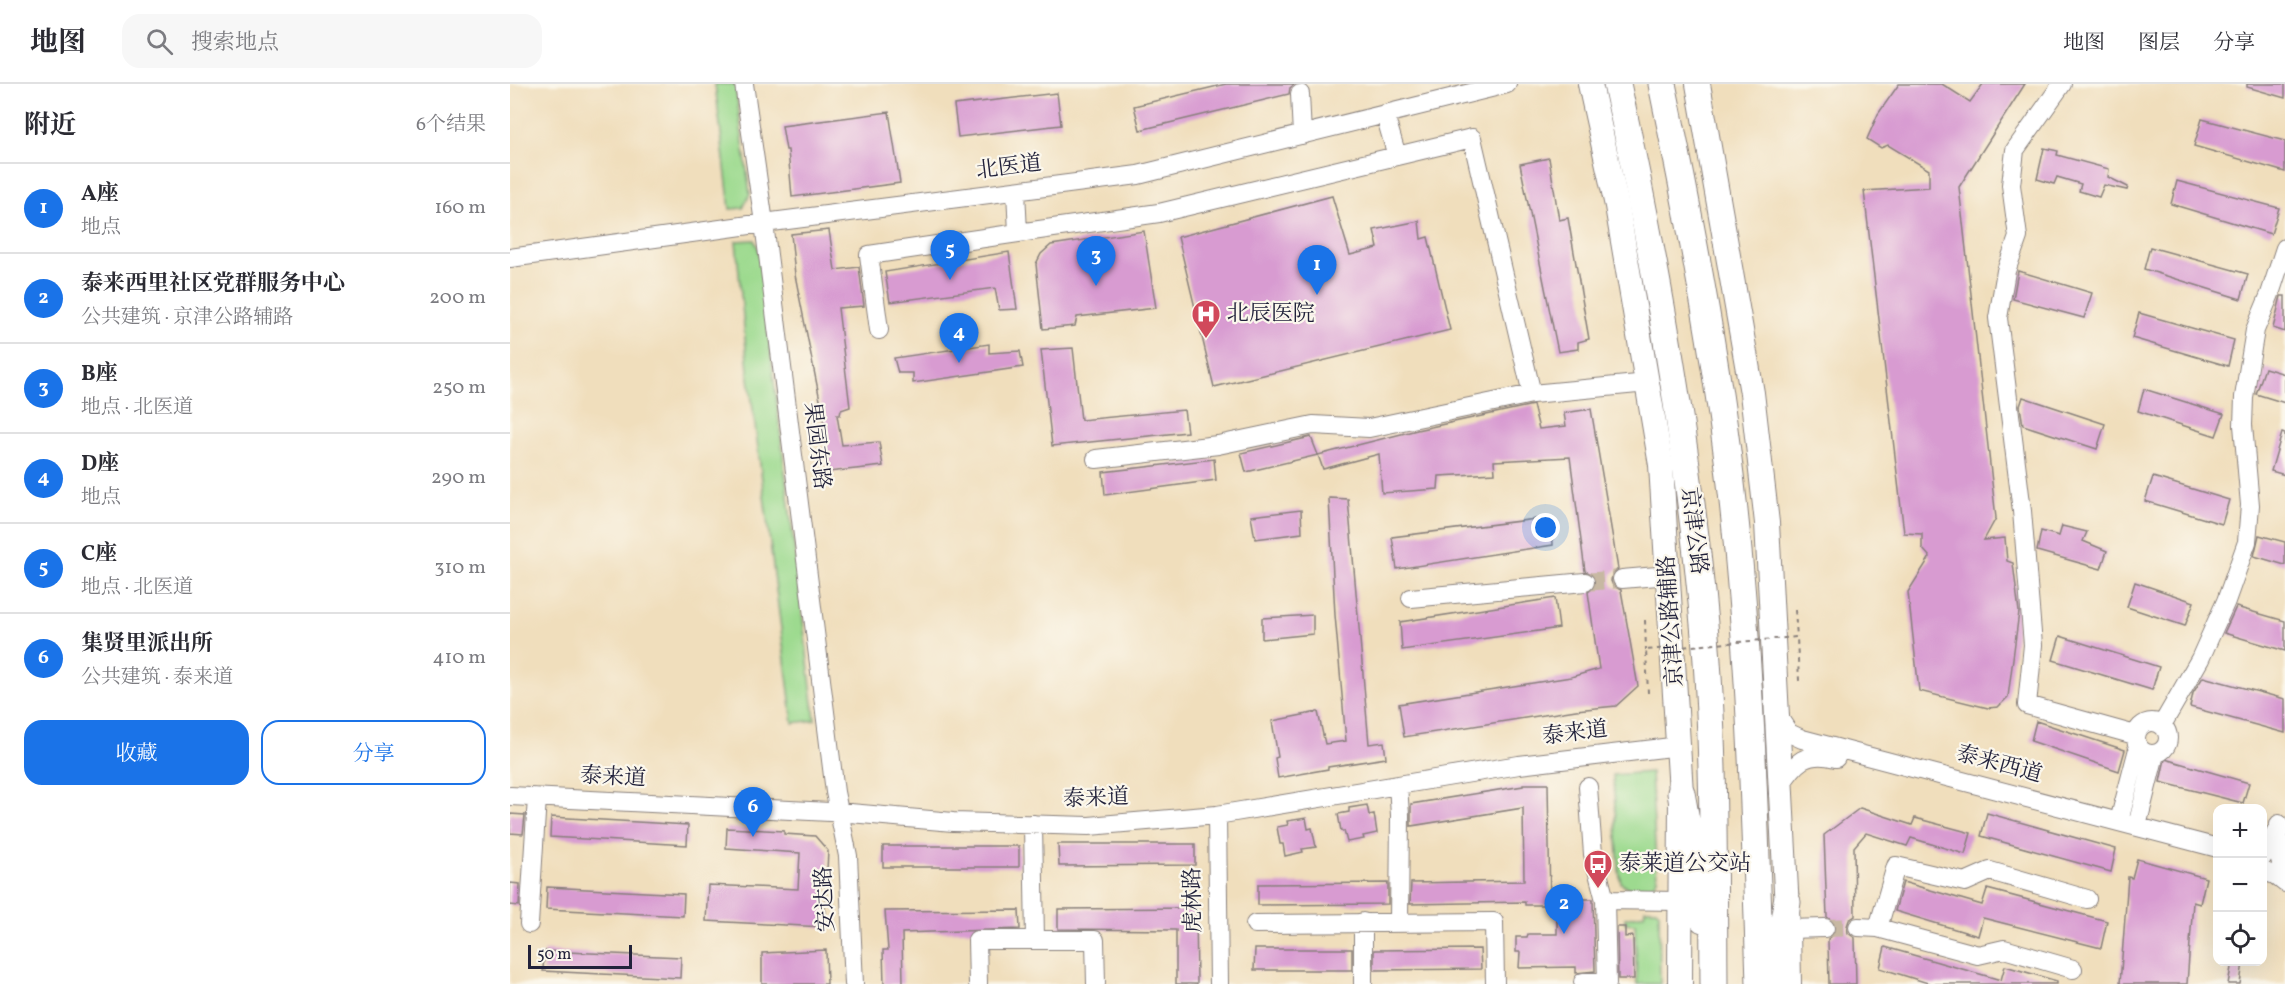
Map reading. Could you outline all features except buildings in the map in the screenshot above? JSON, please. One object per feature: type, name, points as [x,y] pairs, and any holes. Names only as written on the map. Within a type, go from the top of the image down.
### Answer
[{"type":"highway","name":"京津公路","points":[[1617,84],[1650,240],[1666,337],[1704,624],[1713,783],[1714,977]]},
{"type":"highway","name":"京津公路","points":[[1662,84],[1687,201],[1713,350],[1730,476],[1744,621],[1756,837],[1760,984]]},
{"type":"highway","points":[[1681,793],[1698,900],[1714,977]]},
{"type":"highway","points":[[1775,984],[1787,902]]},
{"type":"main road","name":"京津公路辅路","points":[[1590,84],[1617,206],[1661,465],[1680,746],[1680,984]]},
{"type":"main road","points":[[1698,84],[1752,393],[1767,523],[1790,984]]},
{"type":"street","name":"果园东路","points":[[744,84],[770,222]]},
{"type":"street","name":"果园东路","points":[[757,84],[770,222],[845,813]]},
{"type":"street","name":"北医道","points":[[510,258],[770,222],[1138,176],[1507,84]]},
{"type":"street","points":[[2062,84],[2015,150],[2011,185],[2018,237],[2006,272],[1998,318],[2022,511],[2032,645],[2028,705],[2143,746],[2159,753],[2169,740],[2167,730],[2158,722],[2145,722],[2143,746],[2128,824]]},
{"type":"street","points":[[1300,94],[1302,135]]},
{"type":"street","points":[[1385,115],[1397,156]]},
{"type":"street","points":[[879,330],[869,255],[1158,213],[1472,138],[1532,394]]},
{"type":"street","points":[[1016,191],[1018,233]]},
{"type":"street","points":[[2162,725],[2200,659],[2226,601],[2247,542],[2250,505],[2243,425],[2244,397],[2255,330],[2285,248]]},
{"type":"street","points":[[1096,459],[1218,445],[1312,425],[1369,428],[1532,394],[1648,383]]},
{"type":"street","points":[[1622,579],[1669,575]]},
{"type":"street","points":[[1411,598],[1584,582]]},
{"type":"street","name":"泰来西道","points":[[1777,715],[1789,733],[1802,740],[2213,847]]},
{"type":"street","name":"泰来道","points":[[510,796],[845,813],[953,822],[1089,826],[1217,815],[1519,765],[1680,746]]},
{"type":"street","name":"泰来西道","points":[[1780,786],[1793,766],[1800,761],[1808,757],[1825,755],[2213,858]]},
{"type":"street","points":[[1398,785],[1399,922]]},
{"type":"street","points":[[1583,982],[1607,983],[1605,900],[1593,854],[1588,787]]},
{"type":"street","points":[[529,924],[537,798]]},
{"type":"street","name":"安达路","points":[[845,813],[854,984]]},
{"type":"street","name":"安达路","points":[[845,813],[855,856],[860,984]]},
{"type":"street","name":"虎林路","points":[[1217,815],[1219,984]]},
{"type":"street","points":[[1033,824],[1035,940]]},
{"type":"street","points":[[1878,928],[1896,866],[1965,882],[1990,871],[2087,899]]},
{"type":"street","points":[[1605,900],[1679,901]]},
{"type":"street","points":[[1363,922],[1363,984]]},
{"type":"street","points":[[1255,924],[1494,922],[1495,984]]},
{"type":"street","points":[[1858,927],[1878,928],[1978,956],[2004,949],[2073,969]]},
{"type":"street","points":[[1788,929],[1825,928]]},
{"type":"street","points":[[978,984],[977,940],[1095,940],[1096,984]]},
{"type":"path","points":[[1795,610],[1799,681]]},
{"type":"path","points":[[1645,620],[1648,693]]},
{"type":"path","points":[[1646,650],[1797,637]]},
{"type":"green space","points":[[715,84],[735,84],[750,194],[743,208],[730,209]]},
{"type":"green space","points":[[754,240],[758,248],[815,720],[793,723],[748,370],[736,241]]},
{"type":"green space","points":[[1651,772],[1657,879],[1652,888],[1629,888],[1621,883],[1619,871],[1613,775]]},
{"type":"green space","points":[[1645,909],[1656,909],[1659,912],[1660,984],[1637,984],[1635,924],[1625,923],[1625,918],[1644,914]]},
{"type":"tunnel","points":[[1585,582],[1622,579]]},
{"type":"tunnel","points":[[1825,928],[1858,927]]},
{"type":"place","name":"C座","points":[[950,280]]},
{"type":"place","name":"B座","points":[[1096,286]]},
{"type":"place","name":"A座","points":[[1317,295]]},
{"type":"place","name":"北辰医院","points":[[1206,340]]},
{"type":"place","name":"D座","points":[[959,363]]},
{"type":"place","name":"集贤里派出所","points":[[753,837]]},
{"type":"place","name":"泰莱道公交站","points":[[1598,890]]},
{"type":"place","name":"泰来西里社区党群服务中心","points":[[1564,934]]}]
